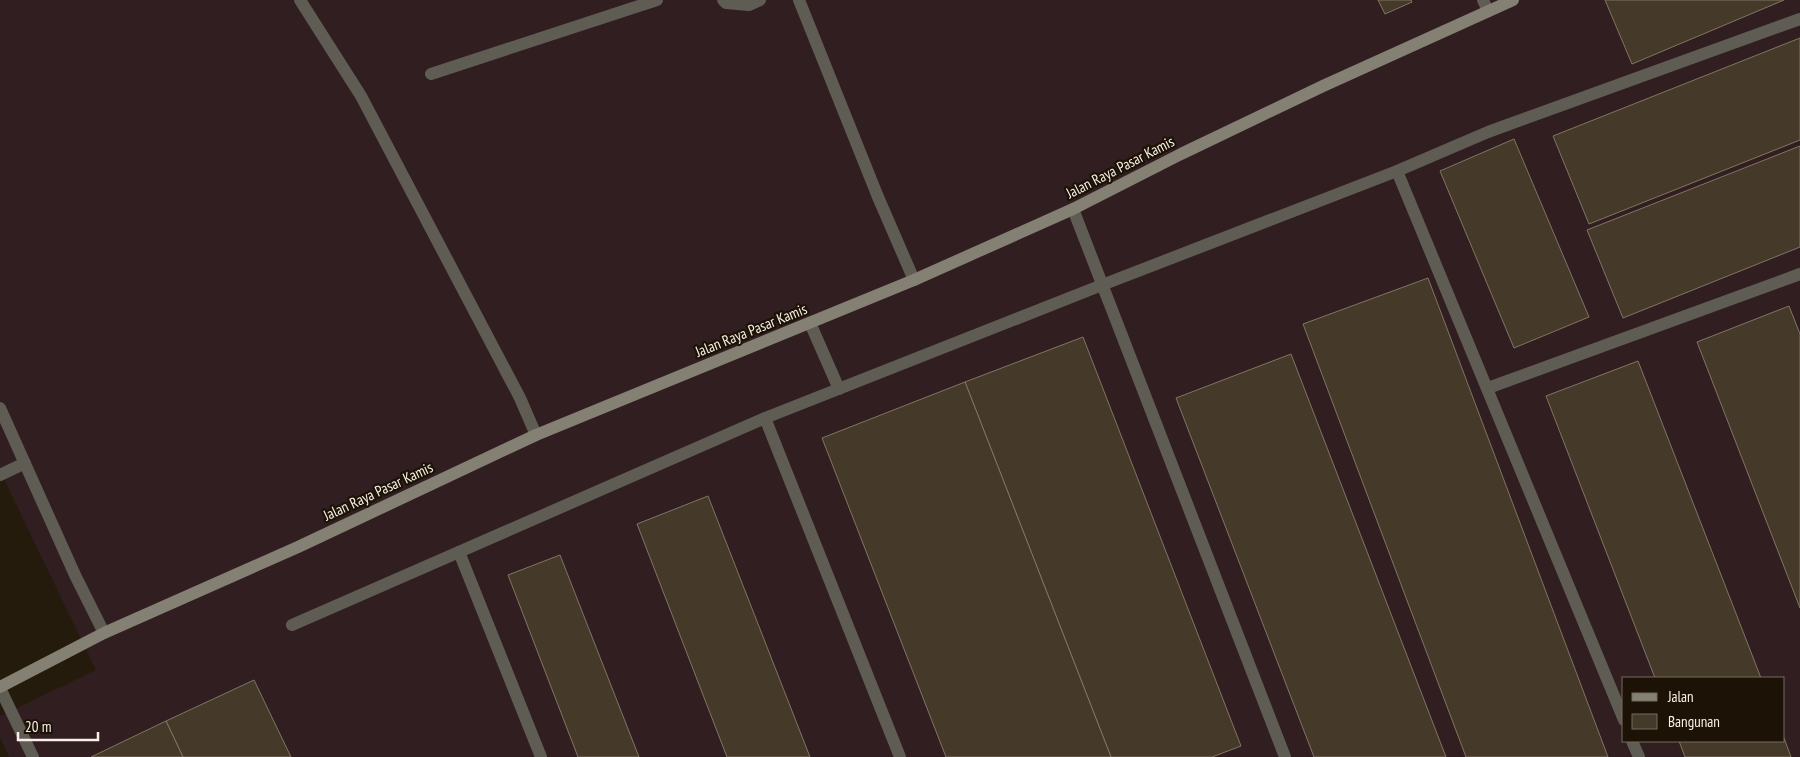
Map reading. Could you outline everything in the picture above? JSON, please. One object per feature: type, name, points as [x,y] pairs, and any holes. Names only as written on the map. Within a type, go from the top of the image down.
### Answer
[{"type":"main road","name":"Jalan Raya Pasar Kamis","points":[[0,688],[104,633],[298,547],[536,435],[914,280],[1073,209],[1486,5],[1513,0]]},
{"type":"lane","points":[[300,0],[361,96],[520,398],[536,435]]},
{"type":"lane","points":[[431,74],[657,0]]},
{"type":"lane","points":[[723,0],[726,3],[748,5],[760,0]]},
{"type":"lane","points":[[800,0],[878,197],[914,280]]},
{"type":"lane","points":[[292,625],[765,418],[1397,171],[1488,132],[1800,19]]},
{"type":"lane","points":[[1397,171],[1622,715]]},
{"type":"lane","points":[[1073,209],[1285,757]]},
{"type":"lane","points":[[1488,388],[1800,274]]},
{"type":"lane","points":[[810,323],[839,389]]},
{"type":"lane","points":[[0,408],[75,575],[104,633]]},
{"type":"lane","points":[[765,418],[900,757]]},
{"type":"lane","points":[[0,475],[25,463]]},
{"type":"lane","points":[[459,552],[541,757]]},
{"type":"lane","points":[[0,688],[33,757]]},
{"type":"lane","points":[[1632,742],[1639,757]]},
{"type":"shaded area","points":[[0,0],[1800,0],[1800,757],[9,757],[0,737],[0,716],[96,670],[0,471]]},
{"type":"building","points":[[1378,0],[1411,0],[1412,2],[1385,14]]},
{"type":"building","points":[[1605,0],[1784,0],[1632,64]]},
{"type":"building","points":[[1800,38],[1800,140],[1589,224],[1553,136]]},
{"type":"building","points":[[1514,139],[1589,317],[1514,348],[1440,171]]},
{"type":"building","points":[[1800,146],[1800,247],[1623,318],[1587,230]]},
{"type":"building","points":[[1428,278],[1608,757],[1466,757],[1303,324]]},
{"type":"building","points":[[1789,306],[1800,334],[1800,608],[1697,342]]},
{"type":"building","points":[[1083,337],[1241,746],[1212,757],[1111,757],[965,382]]},
{"type":"building","points":[[1291,354],[1446,757],[1314,757],[1176,398]]},
{"type":"building","points":[[1638,361],[1761,677],[1655,677],[1546,396]]},
{"type":"building","points":[[965,382],[1111,757],[946,757],[822,438]]},
{"type":"building","points":[[708,496],[810,757],[727,757],[637,524]]},
{"type":"building","points":[[560,555],[639,757],[578,757],[508,575]]},
{"type":"building","points":[[254,680],[291,757],[183,757],[166,721]]},
{"type":"building","points":[[166,721],[183,757],[91,757]]},
{"type":"building","points":[[1785,741],[1791,757],[1685,757],[1679,742]]}]
